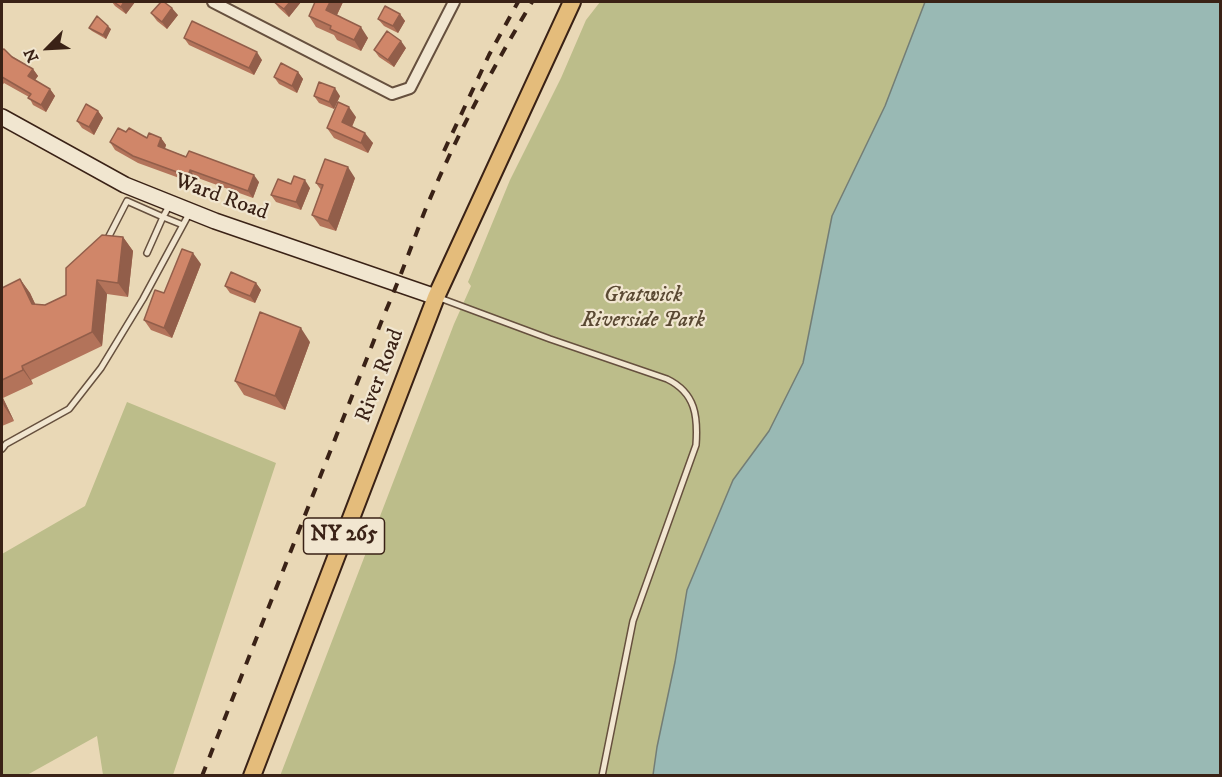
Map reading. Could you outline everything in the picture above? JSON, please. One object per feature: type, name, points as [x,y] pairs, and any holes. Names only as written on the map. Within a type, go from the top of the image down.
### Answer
[{"type":"main road","name":"River Road","points":[[252,776],[436,297],[572,2]]},
{"type":"main road","name":"Ward Road","points":[[2,117],[130,195],[170,203],[187,218],[436,297]]},
{"type":"street","points":[[213,2],[392,94],[410,88],[454,2]]},
{"type":"lane","points":[[2,449],[6,444],[69,409],[101,368],[143,299],[187,218],[163,217],[130,195],[104,247]]},
{"type":"lane","points":[[147,253],[170,203]]},
{"type":"lane","points":[[436,297],[667,379],[677,384],[691,401],[698,420],[696,444],[633,621],[602,776]]},
{"type":"green space","name":"Gratwick Riverside Park","points":[[600,2],[925,2],[885,106],[832,216],[803,363],[769,431],[733,480],[687,590],[653,775],[280,776],[454,324],[471,286],[468,282],[510,180],[561,78],[586,20]]},
{"type":"green space","points":[[127,402],[276,463],[173,775],[103,775],[97,736],[27,775],[2,775],[2,554],[85,506]]},
{"type":"water","points":[[925,2],[1220,2],[1220,775],[653,775],[687,590],[733,480],[769,431],[803,363],[832,216],[885,106]]},
{"type":"building","points":[[114,2],[124,2],[121,7]]},
{"type":"building","points":[[161,2],[172,8],[162,22],[151,13]]},
{"type":"building","points":[[274,2],[290,2],[284,9]]},
{"type":"building","points":[[315,2],[330,2],[326,10],[361,27],[354,40],[309,16]]},
{"type":"building","points":[[385,6],[400,14],[393,26],[378,19]]},
{"type":"building","points":[[97,16],[108,26],[103,35],[89,28]]},
{"type":"building","points":[[192,21],[257,52],[249,68],[184,38]]},
{"type":"building","points":[[387,31],[401,41],[388,60],[374,50]]},
{"type":"building","points":[[4,49],[12,57],[33,69],[28,76],[50,89],[41,105],[28,98],[31,94],[2,77],[2,50]]},
{"type":"building","points":[[281,63],[298,72],[292,86],[274,77]]},
{"type":"building","points":[[319,82],[335,88],[329,102],[314,96]]},
{"type":"building","points":[[338,102],[349,107],[342,122],[365,133],[361,143],[327,128]]},
{"type":"building","points":[[86,104],[98,111],[89,127],[77,121]]},
{"type":"building","points":[[118,128],[126,132],[129,128],[147,138],[149,133],[161,138],[158,146],[186,157],[189,151],[254,175],[248,191],[190,170],[188,176],[133,156],[110,142]]},
{"type":"building","points":[[325,159],[348,167],[328,221],[312,215],[323,185],[316,183]]},
{"type":"building","points":[[294,176],[305,180],[296,202],[271,195],[278,179],[291,184]]},
{"type":"building","points":[[102,235],[123,237],[118,283],[97,280],[92,332],[22,366],[23,370],[2,380],[2,288],[20,279],[32,304],[45,305],[66,295],[66,268]]},
{"type":"building","points":[[182,249],[193,253],[164,328],[144,320],[155,290],[164,293]]},
{"type":"building","points":[[231,272],[256,283],[250,296],[225,286]]},
{"type":"building","points":[[260,312],[301,328],[275,396],[235,381]]},
{"type":"railway","points":[[444,151],[489,55],[518,2]]},
{"type":"railway","points":[[202,776],[424,213],[474,105],[532,2]]}]
